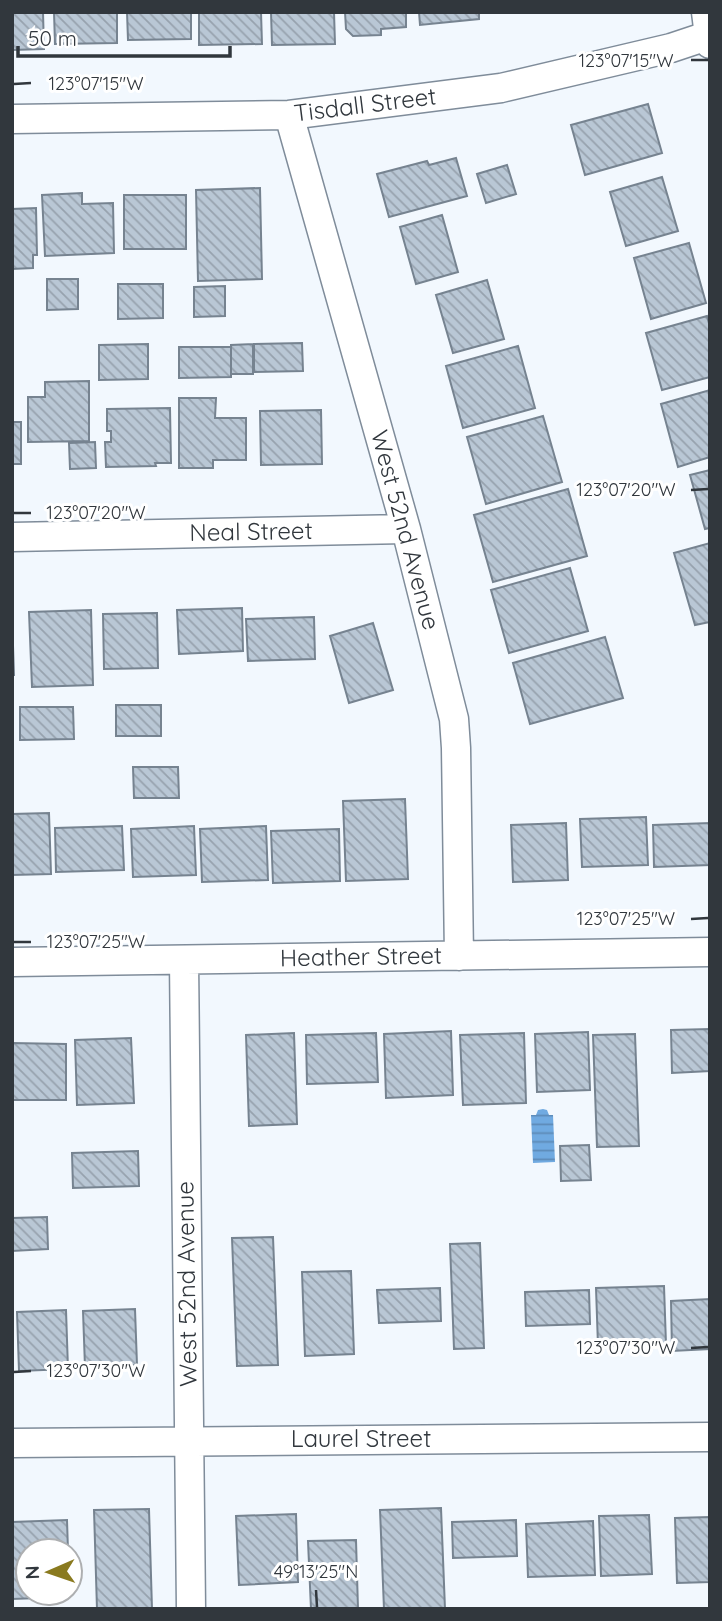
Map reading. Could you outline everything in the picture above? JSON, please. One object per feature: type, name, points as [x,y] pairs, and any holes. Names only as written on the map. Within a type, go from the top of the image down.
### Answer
[{"type":"street","name":"Tisdall Street","points":[[12,119],[289,115],[500,88],[671,48],[709,32]]},
{"type":"street","name":"West 52nd Avenue","points":[[289,115],[407,529],[454,719],[459,956]]},
{"type":"street","name":"Neal Street","points":[[12,537],[407,529]]},
{"type":"street","name":"Heather Street","points":[[12,962],[710,953]]},
{"type":"street","name":"West 52nd Avenue","points":[[184,960],[191,1609]]},
{"type":"street","name":"Laurel Street","points":[[12,1443],[710,1437]]},
{"type":"water","points":[[543,1109],[553,1115],[555,1162],[533,1163],[531,1115],[536,1115],[538,1110]]},
{"type":"building","points":[[12,12],[43,12],[44,49],[12,50]]},
{"type":"building","points":[[54,12],[117,12],[117,43],[55,44]]},
{"type":"building","points":[[127,12],[191,12],[191,39],[128,40]]},
{"type":"building","points":[[199,12],[261,12],[262,44],[199,45]]},
{"type":"building","points":[[271,12],[334,12],[335,44],[272,45]]},
{"type":"building","points":[[345,12],[406,12],[406,27],[381,29],[381,35],[353,36],[346,29]]},
{"type":"building","points":[[419,12],[479,12],[479,19],[420,25]]},
{"type":"building","points":[[648,104],[662,153],[585,175],[571,125]]},
{"type":"building","points":[[456,158],[467,196],[389,217],[377,174],[427,161],[429,165]]},
{"type":"building","points":[[507,165],[516,194],[486,203],[477,174]]},
{"type":"building","points":[[662,177],[678,231],[626,246],[610,192]]},
{"type":"building","points":[[260,188],[262,279],[198,281],[196,190]]},
{"type":"building","points":[[82,193],[82,204],[113,203],[114,253],[45,256],[42,195]]},
{"type":"building","points":[[124,195],[186,195],[186,249],[124,249]]},
{"type":"building","points":[[36,208],[37,255],[33,255],[33,268],[12,269],[12,209]]},
{"type":"building","points":[[442,215],[458,272],[416,284],[400,227]]},
{"type":"building","points":[[689,243],[706,303],[651,319],[634,258]]},
{"type":"building","points":[[47,279],[78,279],[78,309],[47,310]]},
{"type":"building","points":[[487,280],[504,339],[453,353],[436,295]]},
{"type":"building","points":[[118,284],[163,284],[163,318],[118,319]]},
{"type":"building","points":[[225,286],[225,316],[194,317],[194,287]]},
{"type":"building","points":[[707,316],[710,327],[710,377],[662,390],[646,333]]},
{"type":"building","points":[[302,343],[303,371],[254,372],[254,344]]},
{"type":"building","points":[[148,344],[148,379],[99,380],[99,345]]},
{"type":"building","points":[[253,344],[253,374],[231,374],[231,345]]},
{"type":"building","points":[[518,346],[535,408],[463,428],[446,366]]},
{"type":"building","points":[[179,347],[231,347],[231,377],[179,378]]},
{"type":"building","points":[[89,381],[89,441],[28,442],[28,397],[45,397],[45,382]]},
{"type":"building","points":[[710,390],[710,457],[678,467],[661,404]]},
{"type":"building","points":[[179,398],[216,398],[215,418],[246,418],[246,460],[213,460],[213,468],[179,468]]},
{"type":"building","points":[[170,408],[171,463],[106,467],[105,442],[111,442],[111,431],[107,431],[107,409]]},
{"type":"building","points":[[321,410],[322,464],[261,465],[260,411]]},
{"type":"building","points":[[543,416],[562,482],[486,504],[467,437]]},
{"type":"building","points":[[12,422],[21,422],[21,464],[12,464]]},
{"type":"building","points":[[95,442],[96,468],[70,469],[69,443]]},
{"type":"building","points":[[710,470],[710,528],[705,529],[690,475]]},
{"type":"building","points":[[568,489],[587,556],[493,582],[474,515]]},
{"type":"building","points":[[710,543],[710,622],[695,625],[674,553]]},
{"type":"building","points":[[570,568],[588,631],[509,653],[491,590]]},
{"type":"building","points":[[242,608],[243,651],[179,654],[177,610]]},
{"type":"building","points":[[91,610],[93,685],[32,687],[29,612]]},
{"type":"building","points":[[157,613],[158,668],[104,669],[103,614]]},
{"type":"building","points":[[12,616],[14,675],[12,675]]},
{"type":"building","points":[[314,617],[315,659],[248,661],[246,619]]},
{"type":"building","points":[[373,623],[393,690],[349,703],[330,636]]},
{"type":"building","points":[[605,637],[623,698],[530,724],[513,663]]},
{"type":"building","points":[[116,705],[161,705],[161,736],[116,736]]},
{"type":"building","points":[[20,707],[73,707],[74,739],[20,740]]},
{"type":"building","points":[[133,767],[178,767],[179,798],[134,798]]},
{"type":"building","points":[[405,799],[408,879],[346,881],[343,801]]},
{"type":"building","points":[[49,813],[51,874],[12,875],[12,814]]},
{"type":"building","points":[[646,817],[648,865],[582,867],[580,819]]},
{"type":"building","points":[[566,823],[568,880],[513,882],[511,825]]},
{"type":"building","points":[[710,823],[710,865],[654,867],[653,825]]},
{"type":"building","points":[[122,826],[124,870],[56,872],[55,828]]},
{"type":"building","points":[[194,826],[196,875],[133,877],[131,829]]},
{"type":"building","points":[[266,826],[268,880],[202,882],[200,829]]},
{"type":"building","points":[[339,829],[340,881],[273,883],[271,831]]},
{"type":"building","points":[[710,1029],[710,1071],[672,1073],[671,1030]]},
{"type":"building","points":[[451,1031],[453,1095],[386,1098],[384,1034]]},
{"type":"building","points":[[588,1032],[590,1090],[537,1092],[535,1034]]},
{"type":"building","points":[[294,1033],[297,1124],[249,1126],[246,1035]]},
{"type":"building","points":[[376,1033],[378,1082],[307,1084],[306,1035]]},
{"type":"building","points":[[524,1033],[526,1103],[463,1105],[460,1035]]},
{"type":"building","points":[[635,1034],[639,1146],[597,1147],[593,1035]]},
{"type":"building","points":[[131,1038],[134,1103],[77,1105],[75,1040]]},
{"type":"building","points":[[12,1043],[66,1044],[66,1100],[12,1100]]},
{"type":"building","points":[[589,1145],[591,1180],[561,1181],[560,1146]]},
{"type":"building","points":[[138,1151],[139,1186],[73,1188],[72,1153]]},
{"type":"building","points":[[47,1217],[48,1249],[12,1251],[12,1218]]},
{"type":"building","points":[[273,1237],[278,1365],[237,1366],[232,1238]]},
{"type":"building","points":[[480,1243],[484,1348],[454,1349],[450,1244]]},
{"type":"building","points":[[351,1271],[354,1354],[305,1356],[302,1272]]},
{"type":"building","points":[[664,1286],[666,1344],[598,1346],[596,1288]]},
{"type":"building","points":[[440,1288],[441,1321],[379,1323],[377,1290]]},
{"type":"building","points":[[589,1290],[590,1324],[526,1326],[525,1292]]},
{"type":"building","points":[[710,1299],[710,1349],[672,1351],[671,1301]]},
{"type":"building","points":[[135,1309],[137,1365],[85,1367],[83,1311]]},
{"type":"building","points":[[66,1310],[68,1369],[19,1371],[17,1312]]},
{"type":"building","points":[[441,1508],[445,1609],[384,1609],[380,1510]]},
{"type":"building","points":[[149,1509],[152,1609],[97,1609],[94,1510]]},
{"type":"building","points":[[296,1514],[298,1582],[239,1585],[236,1516]]},
{"type":"building","points":[[649,1515],[652,1574],[601,1576],[599,1516]]},
{"type":"building","points":[[710,1517],[710,1582],[677,1583],[675,1518]]},
{"type":"building","points":[[67,1520],[68,1537],[14,1537],[12,1599],[12,1522]]},
{"type":"building","points":[[516,1520],[517,1556],[453,1558],[452,1522]]},
{"type":"building","points":[[593,1521],[595,1575],[528,1577],[526,1524]]},
{"type":"building","points":[[356,1540],[358,1609],[311,1609],[308,1541]]}]
